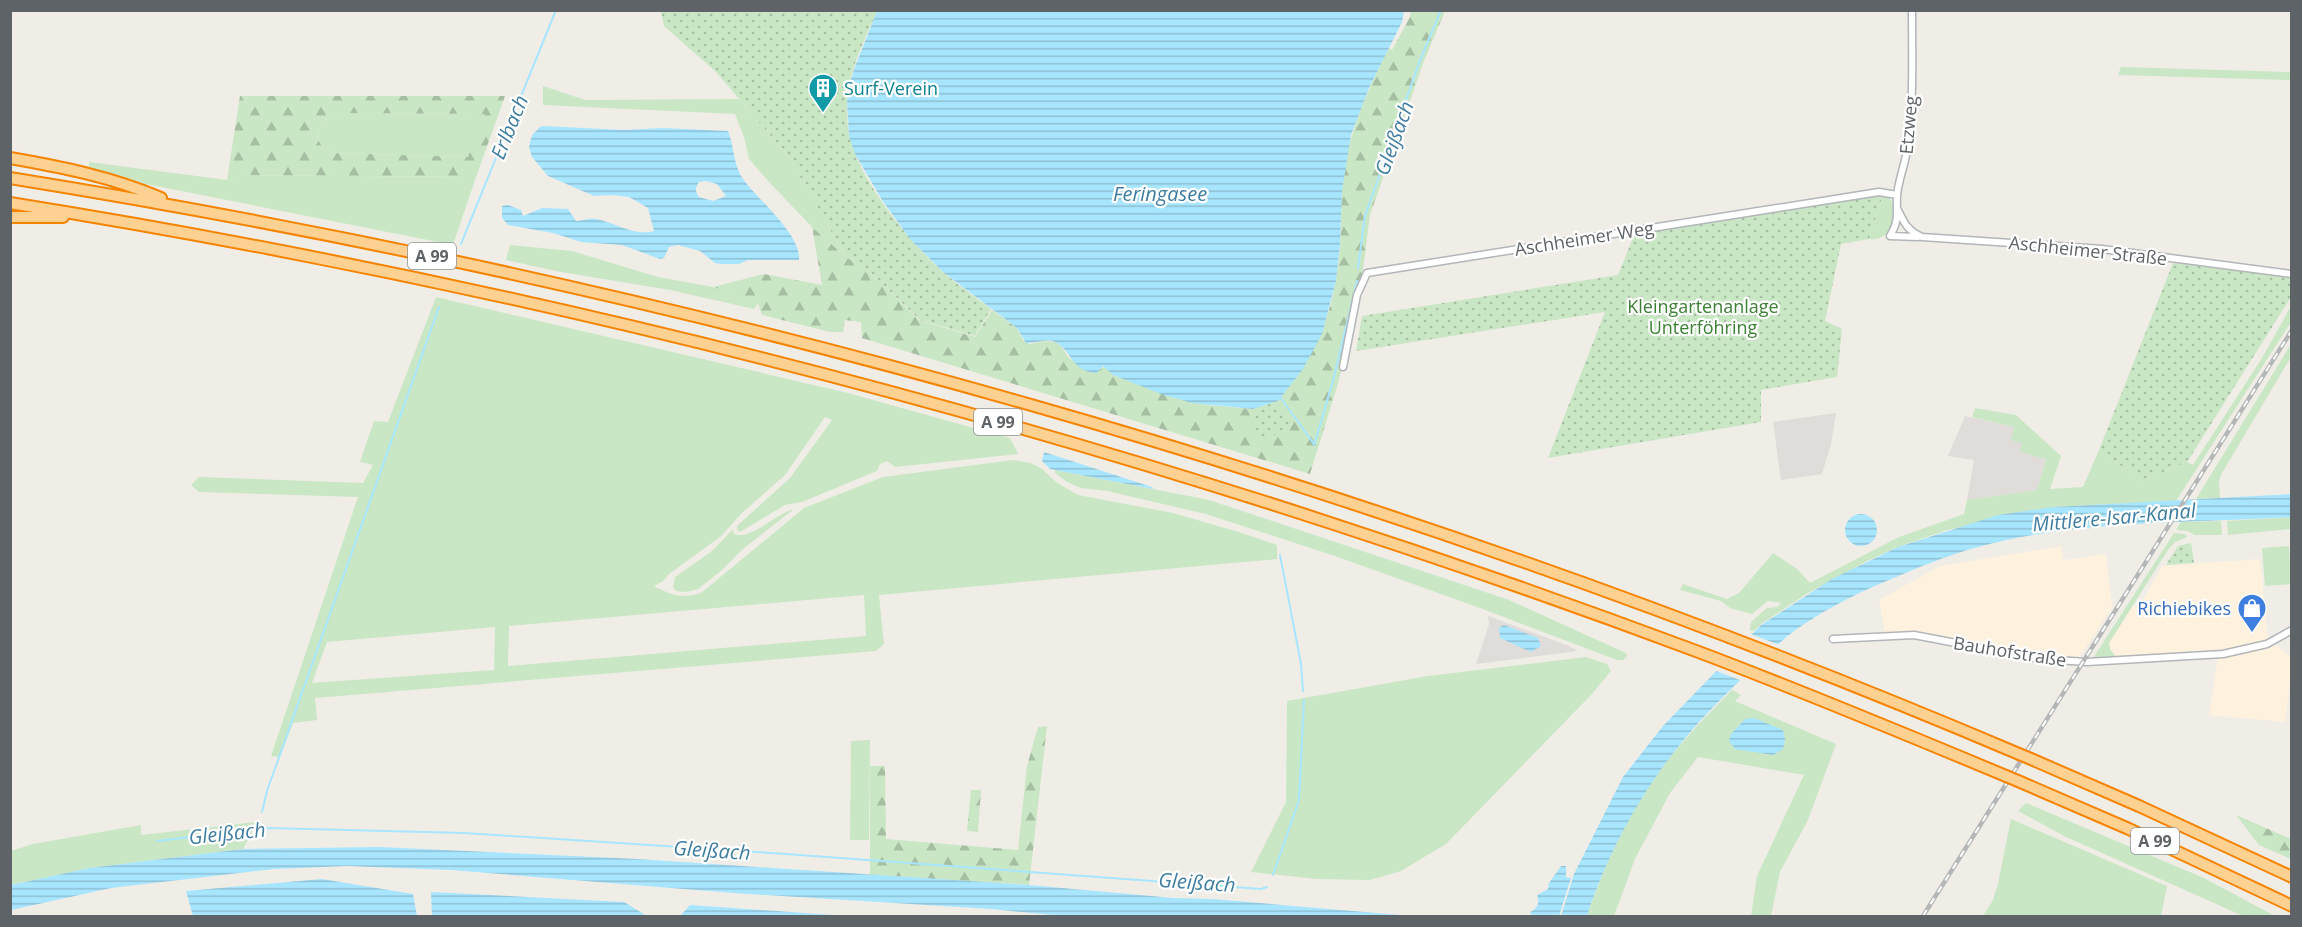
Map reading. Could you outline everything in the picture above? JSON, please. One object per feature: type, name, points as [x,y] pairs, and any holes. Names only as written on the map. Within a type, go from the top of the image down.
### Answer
[{"type":"highway","points":[[10,158],[71,168],[130,185],[177,204]]},
{"type":"highway","name":"A 99","points":[[10,178],[177,204],[546,280],[784,338],[1036,406],[1257,472],[1577,580],[1794,663],[2031,759],[2292,877]]},
{"type":"highway","name":"A 99","points":[[10,203],[333,260],[677,337],[874,387],[1030,430],[1234,492],[1473,571],[1773,681],[2129,829],[2292,906]]},
{"type":"highway","points":[[10,217],[94,216]]},
{"type":"street","name":"Etzweg","points":[[1890,236],[1896,222],[1897,195],[1907,150],[1911,112],[1912,10]]},
{"type":"street","name":"Aschheimer Weg","points":[[1343,367],[1358,295],[1367,273],[1879,192],[1897,195]]},
{"type":"street","points":[[1898,210],[1906,226],[1913,233],[1922,237]]},
{"type":"street","name":"Aschheimer Straße","points":[[1890,236],[2102,249],[2292,274]]},
{"type":"street","name":"Bauhofstraße","points":[[1833,639],[1914,635],[2040,659],[2087,662],[2223,654],[2267,644],[2292,630]]},
{"type":"shaded area","points":[[1836,413],[1831,444],[1822,474],[1781,480],[1773,422]]},
{"type":"shaded area","points":[[1965,416],[2015,427],[2022,443],[2046,459],[2037,490],[1967,500],[1974,460],[1948,456]]},
{"type":"shaded area","points":[[2061,546],[2064,560],[2106,554],[2112,608],[2075,664],[2022,659],[1914,638],[1886,638],[1879,600],[1940,566]]},
{"type":"shaded area","points":[[2260,559],[2268,639],[2291,657],[2285,722],[2209,715],[2218,658],[2100,666],[2093,658],[2115,657],[2109,643],[2133,606],[2140,605],[2162,566]]},
{"type":"shaded area","points":[[1488,616],[1578,651],[1476,664],[1489,624]]},
{"type":"green space","points":[[661,11],[877,11],[858,55],[848,90],[850,138],[864,173],[902,229],[944,273],[991,309],[975,336],[920,320],[869,271],[846,257],[789,157],[716,72],[664,26]]},
{"type":"green space","points":[[1411,11],[1445,11],[1424,61],[1370,215],[1359,301],[1337,387],[1310,474],[862,338],[861,322],[845,320],[843,332],[830,332],[762,315],[758,303],[713,287],[764,274],[822,285],[812,227],[846,257],[869,271],[919,320],[975,337],[992,310],[1017,328],[1023,340],[1030,344],[1044,341],[1055,342],[1061,346],[1069,358],[1099,371],[1106,367],[1113,375],[1175,398],[1208,405],[1253,409],[1253,429],[1289,426],[1278,401],[1304,365],[1329,311],[1338,270],[1344,168],[1352,137],[1375,77],[1389,48],[1392,50],[1410,17]]},
{"type":"green space","points":[[2121,67],[2291,72],[2291,80],[2118,75]]},
{"type":"green space","points":[[543,86],[585,100],[739,99],[789,157],[846,257],[812,227],[749,159],[735,114],[543,105]]},
{"type":"green space","points":[[240,96],[505,96],[476,177],[237,175],[236,181],[227,180]],"holes":[[[344,113],[485,114],[468,157],[334,153],[324,150],[317,138],[328,117]]]},
{"type":"green space","points":[[344,113],[486,114],[469,157],[334,153],[324,150],[317,138],[323,123],[328,117]]},
{"type":"green space","points":[[89,162],[235,181],[237,175],[476,177],[453,245],[146,184],[89,169]]},
{"type":"green space","points":[[1883,194],[1893,205],[1893,221],[1885,235],[1878,239],[1869,239]]},
{"type":"green space","name":"Kleingartenanlage Unterföhring","points":[[1883,194],[1869,239],[1841,244],[1825,321],[1842,329],[1837,377],[1761,390],[1761,422],[1548,458],[1605,312],[1356,351],[1362,316],[1618,275],[1635,233]]},
{"type":"green space","points":[[510,245],[572,251],[658,277],[713,287],[758,303],[754,309],[670,290],[561,272],[506,260]]},
{"type":"green space","points":[[2173,263],[2291,277],[2291,297],[2187,462],[2142,481],[2099,450]]},
{"type":"green space","points":[[436,297],[844,392],[1010,438],[1018,454],[895,467],[887,461],[880,464],[877,471],[802,502],[785,505],[740,532],[737,530],[737,526],[790,478],[832,420],[825,417],[785,475],[742,513],[720,537],[654,586],[671,594],[688,596],[701,593],[804,508],[883,477],[1013,460],[1031,463],[1078,495],[1173,513],[1277,545],[1277,559],[879,595],[884,644],[876,651],[315,698],[317,720],[293,723],[280,757],[271,756],[358,497],[199,492],[191,485],[199,477],[363,483],[373,465],[360,462],[374,421],[388,422]],"holes":[[[864,595],[866,636],[508,666],[509,626]],[[495,627],[494,670],[312,683],[327,642]]]},
{"type":"green space","points":[[2291,306],[2291,322],[2176,501],[2054,507],[1947,530],[1898,547],[1867,561],[1808,593],[1754,631],[1750,630],[1751,622],[1767,608],[1777,607],[1781,603],[1768,601],[1752,614],[1730,608],[1721,601],[1680,590],[1683,584],[1727,599],[1739,593],[1773,553],[1797,569],[1810,583],[1899,537],[1964,514],[1967,500],[2037,490],[2046,459],[2020,452],[2022,443],[2011,440],[2014,427],[1972,417],[1975,408],[2016,415],[2061,456],[2050,489],[2083,487],[2099,450],[2142,481],[2187,462],[2193,465],[2262,358]]},
{"type":"green space","points":[[2291,344],[2291,357],[2222,473],[2219,481],[2220,498],[2196,499]]},
{"type":"green space","points":[[1278,401],[1290,426],[1267,439],[1252,429],[1253,409]]},
{"type":"green space","points":[[1055,470],[1209,500],[1509,600],[1626,653],[1627,656],[1623,660],[1617,660],[1335,556],[1206,514],[1107,491],[1081,488],[1067,482],[1055,473]]},
{"type":"green space","points":[[794,509],[743,549],[721,571],[698,589],[686,592],[676,591],[673,587],[675,577],[712,551],[733,529],[734,534],[748,534]]},
{"type":"green space","points":[[2291,517],[2291,529],[2228,535],[2227,521]]},
{"type":"green space","points":[[2221,521],[2222,535],[2195,535],[2187,531],[2176,530],[2181,522]]},
{"type":"green space","points":[[2174,533],[2185,534],[2187,537],[2175,542],[2168,550],[2109,643],[2116,657],[2093,658]]},
{"type":"green space","points":[[2191,543],[2194,563],[2166,565],[2178,546]]},
{"type":"green space","points":[[2289,546],[2291,584],[2265,586],[2262,548]]},
{"type":"green space","points":[[1586,657],[1607,664],[1611,671],[1592,694],[1446,844],[1401,871],[1370,880],[1317,879],[1251,872],[1286,802],[1287,701],[1428,676]]},
{"type":"green space","points":[[1732,690],[1741,695],[1735,701],[1836,744],[1808,820],[1780,872],[1771,916],[1751,916],[1757,876],[1804,775],[1698,757],[1670,793],[1635,859],[1614,916],[1587,916],[1617,842],[1647,788],[1684,740]]},
{"type":"green space","points":[[1047,726],[1029,885],[870,875],[870,766],[885,766],[886,839],[1018,850],[1027,766],[1038,727]]},
{"type":"green space","points":[[870,740],[869,840],[850,840],[851,741]]},
{"type":"green space","points":[[971,790],[981,790],[978,832],[967,831]]},
{"type":"green space","points":[[2026,803],[2204,878],[2275,916],[2243,916],[2066,837],[2018,811]]},
{"type":"green space","points":[[2236,815],[2291,839],[2291,859],[2259,845]]},
{"type":"green space","points":[[2011,819],[2167,886],[2161,916],[1983,916],[1993,900],[1998,884]]},
{"type":"green space","points":[[257,822],[243,849],[89,868],[11,885],[11,851],[33,844],[141,825],[141,835]]},
{"type":"water","name":"Feringasee","points":[[877,11],[1404,11],[1402,22],[1369,88],[1351,135],[1342,191],[1336,281],[1322,334],[1303,369],[1278,401],[1253,409],[1192,403],[1161,394],[1113,375],[1103,366],[1097,373],[1088,372],[1077,365],[1055,342],[1026,343],[1017,328],[943,272],[910,239],[882,200],[855,154],[849,136],[847,102],[849,86]]},
{"type":"water","points":[[540,127],[728,131],[741,176],[793,239],[799,260],[748,260],[739,264],[722,264],[715,263],[700,251],[678,245],[669,247],[664,258],[660,259],[622,245],[581,242],[553,233],[508,225],[502,218],[502,206],[508,205],[521,210],[523,216],[542,208],[568,209],[576,221],[596,219],[632,231],[654,231],[648,208],[629,197],[594,196],[548,176],[532,157],[529,147],[532,135]],"holes":[[[699,182],[717,184],[726,196],[713,201],[699,197],[696,190]]]},
{"type":"water","points":[[1044,452],[1153,489],[1050,469],[1042,461]]},
{"type":"water","name":"Mittlere-Isar-Kanal","points":[[2291,494],[2291,517],[2093,527],[2015,538],[1978,547],[1884,582],[1820,614],[1785,638],[1693,729],[1660,771],[1631,817],[1606,866],[1587,916],[1561,916],[1574,874],[1623,777],[1663,726],[1761,625],[1832,579],[1898,547],[1998,515],[2054,507]]},
{"type":"water","points":[[1861,514],[1873,518],[1877,530],[1873,542],[1861,546],[1849,542],[1845,530],[1849,518]]},
{"type":"water","points":[[1504,625],[1538,638],[1541,646],[1531,652],[1500,638],[1499,628]]},
{"type":"water","points":[[1754,718],[1783,730],[1785,739],[1783,749],[1773,755],[1735,749],[1729,741],[1731,734],[1745,719]]},
{"type":"water","points":[[379,847],[638,859],[1029,885],[1412,916],[1063,916],[451,870],[347,866],[274,869],[111,888],[11,910],[11,885],[89,868],[243,849]]},
{"type":"water","points":[[1561,866],[1566,866],[1566,877],[1571,878],[1559,916],[1532,916],[1530,912],[1537,907],[1537,895],[1548,889],[1549,883]]},
{"type":"water","points":[[322,879],[413,894],[417,916],[193,916],[186,891]]},
{"type":"water","points":[[431,892],[624,902],[647,916],[432,916]]},
{"type":"water","points":[[690,905],[847,916],[680,916]]},
{"type":"pier","points":[[1748,633],[1782,646],[1745,682],[1711,669]]},
{"type":"waterway","name":"Erlbach","points":[[461,244],[556,10]]},
{"type":"waterway","name":"Gleißach","points":[[1358,268],[1365,216],[1419,63],[1441,10]]},
{"type":"waterway","name":"Gleißach","points":[[1314,445],[1333,381],[1357,281]]},
{"type":"waterway","points":[[262,812],[267,791],[439,307]]},
{"type":"waterway","points":[[1280,397],[1314,444]]},
{"type":"waterway","name":"Gleißach","points":[[1280,555],[1301,664],[1303,691]]},
{"type":"waterway","name":"Gleißach","points":[[1273,875],[1299,800],[1304,700]]},
{"type":"waterway","name":"Gleißach","points":[[157,841],[268,828],[464,833],[1261,889],[1267,887]]},
{"type":"railway","points":[[1923,916],[2292,330]]},
{"type":"place","name":"Surf-Verein","points":[[823,114]]},
{"type":"place","name":"Richiebikes","points":[[2252,634]]}]
